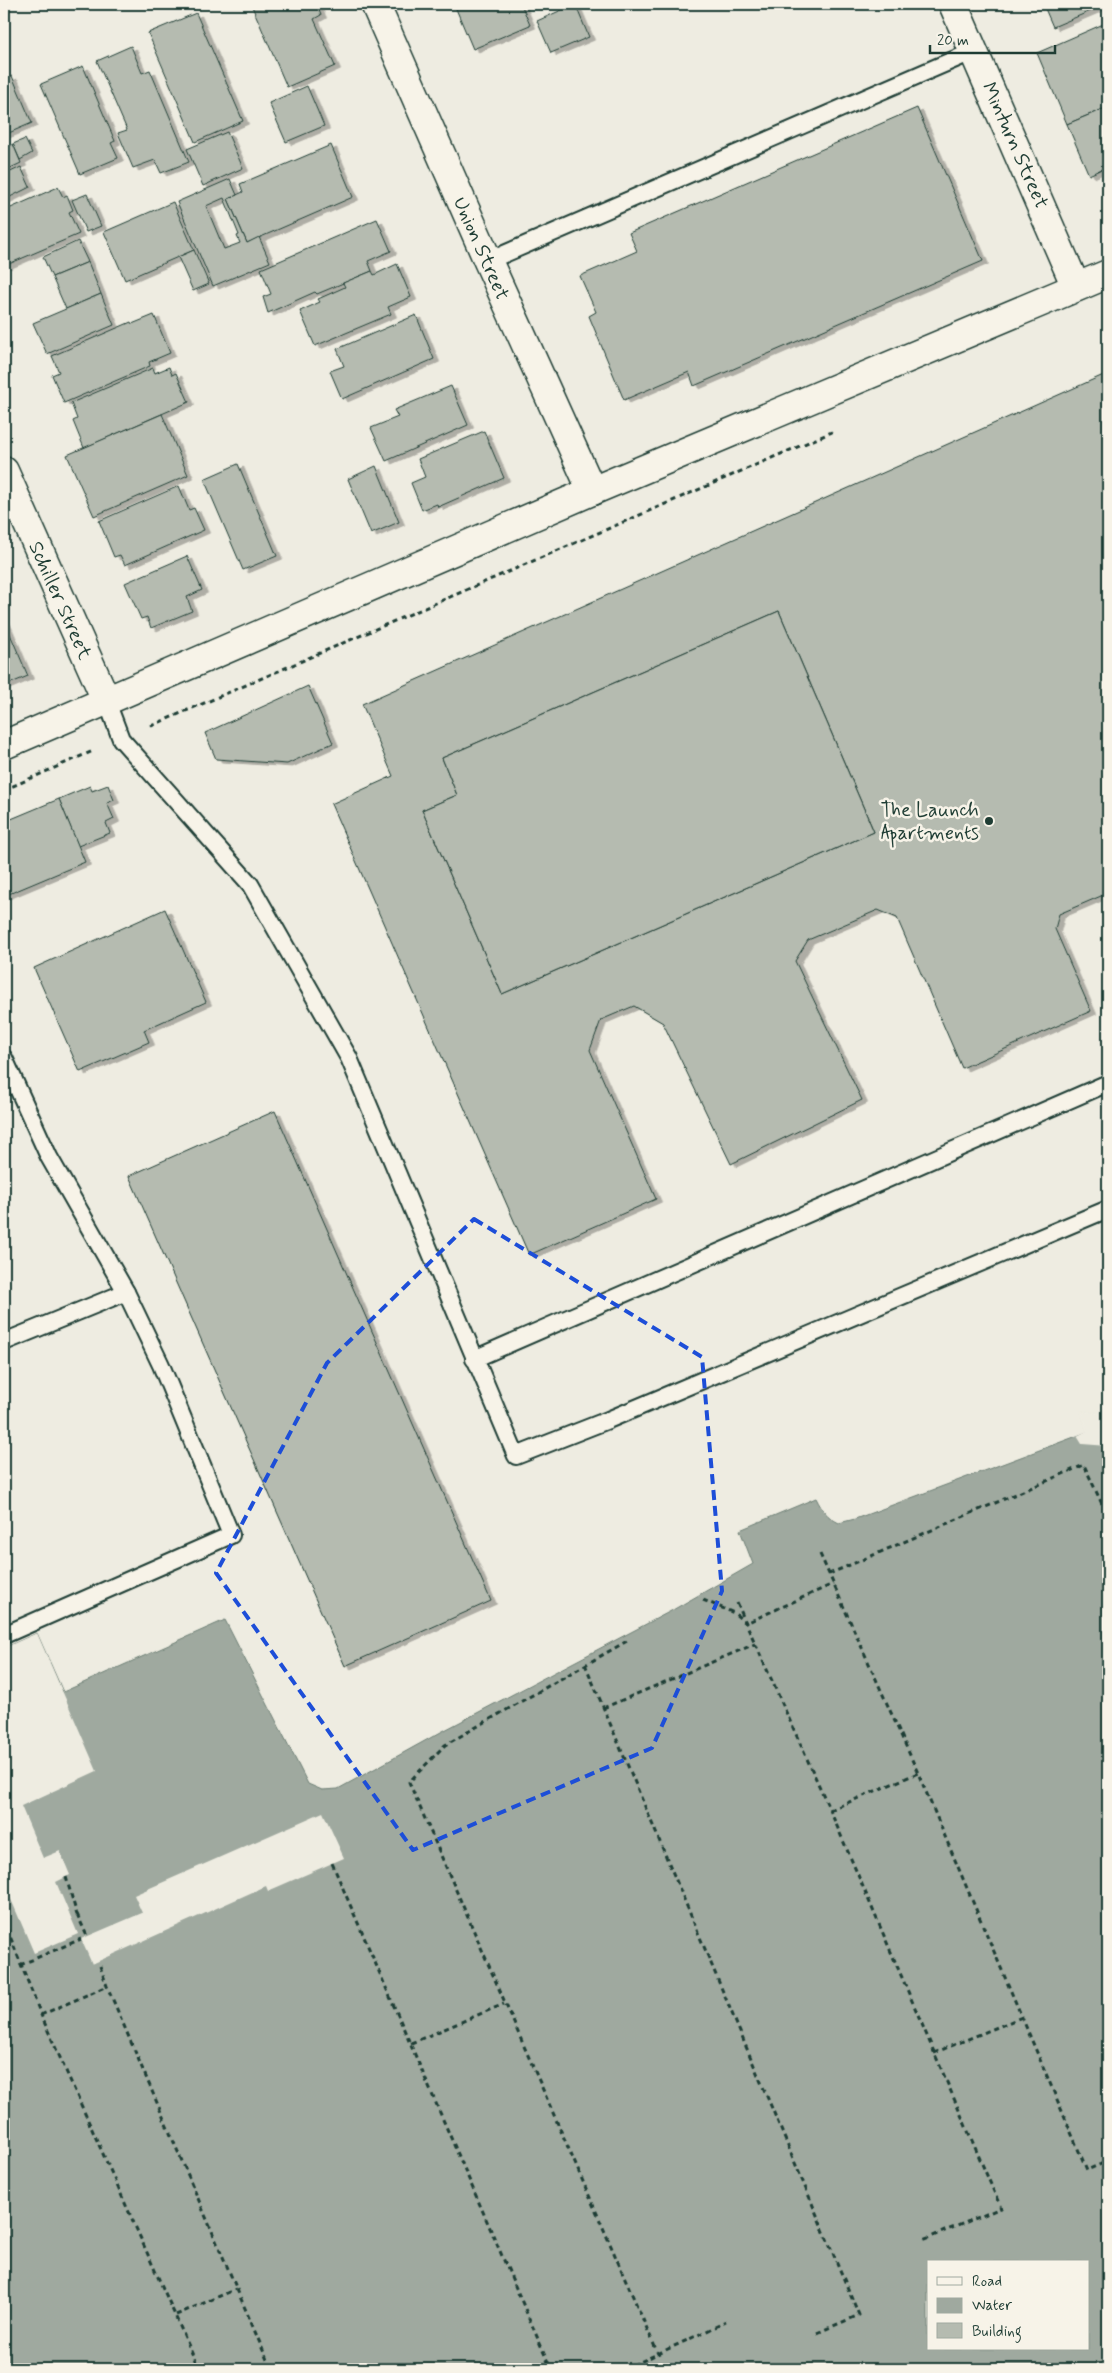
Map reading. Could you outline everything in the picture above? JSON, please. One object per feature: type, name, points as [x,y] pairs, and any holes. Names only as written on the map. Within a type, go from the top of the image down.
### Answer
[{"type":"street","name":"Union Street","points":[[376,4],[488,261],[592,491]]},
{"type":"street","name":"Minturn Street","points":[[953,4],[1076,287]]},
{"type":"street","points":[[4,745],[592,491],[1108,274]]},
{"type":"street","name":"Schiller Street","points":[[4,470],[107,702]]},
{"type":"lane","points":[[488,261],[974,52]]},
{"type":"lane","points":[[107,702],[121,739],[250,884],[349,1058],[516,1456],[608,1420],[1108,1209]]},
{"type":"lane","points":[[4,1058],[49,1157],[126,1292],[161,1365],[231,1535],[4,1635]]},
{"type":"lane","points":[[474,1359],[1108,1083]]},
{"type":"lane","points":[[4,1342],[126,1292]]},
{"type":"path","points":[[4,790],[837,430]]},
{"type":"path","points":[[828,1574],[1084,1465],[1108,1517]]},
{"type":"path","points":[[820,1554],[918,1773],[1087,2170],[1108,2161]]},
{"type":"path","points":[[746,1623],[833,1584]]},
{"type":"path","points":[[703,1600],[734,1613],[746,1623]]},
{"type":"path","points":[[737,1603],[830,1810],[1000,2208],[923,2240]]},
{"type":"path","points":[[627,1641],[446,1744],[409,1782],[504,2004],[658,2354]]},
{"type":"path","points":[[603,1708],[755,1644]]},
{"type":"path","points":[[585,1664],[859,2315],[817,2333]]},
{"type":"path","points":[[830,1810],[918,1773]]},
{"type":"path","points":[[332,1863],[551,2369]]},
{"type":"path","points":[[66,1877],[77,1914]]},
{"type":"path","points":[[72,1902],[87,1936]]},
{"type":"path","points":[[4,1921],[20,1965],[199,2369]]},
{"type":"path","points":[[20,1965],[81,1939]]},
{"type":"path","points":[[100,1966],[271,2369]]},
{"type":"path","points":[[42,2014],[107,1986]]},
{"type":"path","points":[[411,2043],[504,2004]]},
{"type":"path","points":[[934,2053],[1022,2017]]},
{"type":"path","points":[[176,2314],[236,2289]]},
{"type":"path","points":[[625,2369],[726,2322]]},
{"type":"highlighted area","points":[[474,1219],[702,1357],[722,1591],[652,1748],[413,1850],[216,1573],[327,1363]]},
{"type":"water","points":[[1108,1416],[1108,2369],[4,2369],[4,1648],[37,1633],[63,1692],[225,1620],[308,1784],[322,1790],[338,1789],[441,1732],[671,1611],[753,1564],[740,1530],[816,1498],[825,1513],[839,1523],[855,1519],[1087,1432]]},
{"type":"pier","points":[[1081,1411],[1108,1414],[1108,1446],[1082,1444],[1077,1436],[1087,1431]]},
{"type":"pier","points":[[37,1633],[97,1771],[21,1806],[43,1858],[60,1851],[70,1875],[56,1882],[78,1934],[34,1953],[4,1883],[4,1648]]},
{"type":"pier","points":[[323,1812],[344,1858],[268,1891],[266,1886],[92,1964],[81,1939],[142,1913],[134,1895]]},
{"type":"building","points":[[251,4],[316,4],[321,15],[314,19],[335,66],[287,87]]},
{"type":"building","points":[[454,4],[521,4],[530,25],[473,49]]},
{"type":"building","points":[[575,4],[589,37],[551,53],[537,21]]},
{"type":"building","points":[[1043,4],[1107,4],[1053,27]]},
{"type":"building","points":[[196,13],[243,121],[195,142],[148,33]]},
{"type":"building","points":[[1108,22],[1108,107],[1067,124],[1037,53]]},
{"type":"building","points":[[131,46],[142,73],[150,70],[189,162],[161,173],[155,160],[133,168],[118,133],[127,130],[97,61]]},
{"type":"building","points":[[83,66],[115,141],[111,143],[118,158],[80,174],[41,84]]},
{"type":"building","points":[[12,76],[32,123],[4,135],[4,79]]},
{"type":"building","points":[[307,86],[324,126],[286,142],[269,103]]},
{"type":"building","points":[[1108,107],[1108,166],[1089,175],[1067,124]]},
{"type":"building","points":[[917,108],[983,261],[694,386],[689,372],[624,400],[589,316],[596,312],[580,276],[637,251],[629,233]]},
{"type":"building","points":[[227,132],[243,168],[203,186],[187,149]]},
{"type":"building","points":[[25,139],[32,153],[20,160],[13,144]]},
{"type":"building","points":[[13,144],[21,163],[4,171],[4,149]]},
{"type":"building","points":[[331,145],[353,197],[247,243],[228,199],[243,192],[240,184]]},
{"type":"building","points":[[21,167],[30,187],[4,200],[4,175]]},
{"type":"building","points":[[230,179],[237,195],[228,199],[247,243],[259,237],[270,262],[213,286],[177,202]],"holes":[[[224,198],[239,235],[237,236],[240,243],[224,249],[206,206]]]},
{"type":"building","points":[[58,187],[63,197],[67,195],[73,210],[69,212],[79,234],[4,266],[4,211]]},
{"type":"building","points":[[87,194],[101,226],[86,232],[72,200]]},
{"type":"building","points":[[173,202],[194,250],[125,280],[104,232]]},
{"type":"building","points":[[377,219],[391,251],[368,261],[372,271],[317,294],[315,292],[268,313],[263,297],[271,294],[261,269]]},
{"type":"building","points":[[78,241],[88,262],[52,277],[43,257]]},
{"type":"building","points":[[194,250],[209,284],[193,291],[178,257]]},
{"type":"building","points":[[88,262],[101,294],[66,309],[52,277]]},
{"type":"building","points":[[397,264],[411,297],[388,307],[391,314],[315,346],[300,311],[320,302],[318,299],[345,287],[343,283],[372,271],[374,275]]},
{"type":"building","points":[[101,294],[114,325],[47,354],[33,323]]},
{"type":"building","points":[[154,315],[170,353],[149,362],[150,366],[64,403],[52,375],[59,372],[52,356],[131,322],[132,324]]},
{"type":"building","points":[[416,315],[434,359],[342,399],[330,371],[344,366],[337,349]]},
{"type":"building","points":[[169,367],[172,375],[176,373],[189,402],[84,448],[73,421],[77,419],[71,403],[153,368],[155,373]]},
{"type":"building","name":"The Launch Apartments","points":[[1108,373],[1108,893],[1059,914],[1055,929],[1091,1011],[962,1068],[897,918],[878,910],[808,940],[795,961],[862,1100],[731,1164],[663,1023],[634,1006],[601,1020],[590,1050],[656,1199],[529,1255],[331,804],[393,776],[362,704]],"holes":[[[779,611],[874,832],[502,994],[422,810],[457,795],[442,758]]]},
{"type":"building","points":[[451,386],[468,425],[386,461],[371,428],[398,417],[394,410]]},
{"type":"building","points":[[162,414],[188,475],[94,516],[67,455]]},
{"type":"building","points":[[484,431],[504,478],[438,507],[437,504],[422,510],[411,483],[425,477],[418,459]]},
{"type":"building","points":[[238,464],[277,556],[243,570],[204,479]]},
{"type":"building","points":[[376,466],[399,522],[371,534],[348,479]]},
{"type":"building","points":[[179,486],[189,510],[194,508],[204,530],[125,565],[120,555],[114,557],[99,521]]},
{"type":"building","points":[[187,556],[202,590],[187,597],[192,611],[151,628],[147,617],[141,619],[125,583]]},
{"type":"building","points":[[779,611],[874,832],[502,994],[422,810],[457,795],[442,758]]},
{"type":"building","points":[[4,620],[28,676],[4,686]]},
{"type":"building","points":[[308,686],[333,743],[287,764],[216,759],[205,733]]},
{"type":"building","points":[[108,785],[114,800],[107,803],[114,819],[106,823],[110,833],[78,846],[59,799],[90,786],[92,791]]},
{"type":"building","points":[[59,799],[85,862],[4,896],[4,822]]},
{"type":"building","points":[[165,909],[206,1002],[144,1030],[149,1042],[80,1072],[34,968]]},
{"type":"building","points":[[275,1111],[491,1601],[345,1666],[129,1176]]},
{"type":"place","name":"The Launch Apartments","points":[[989,821]]}]
